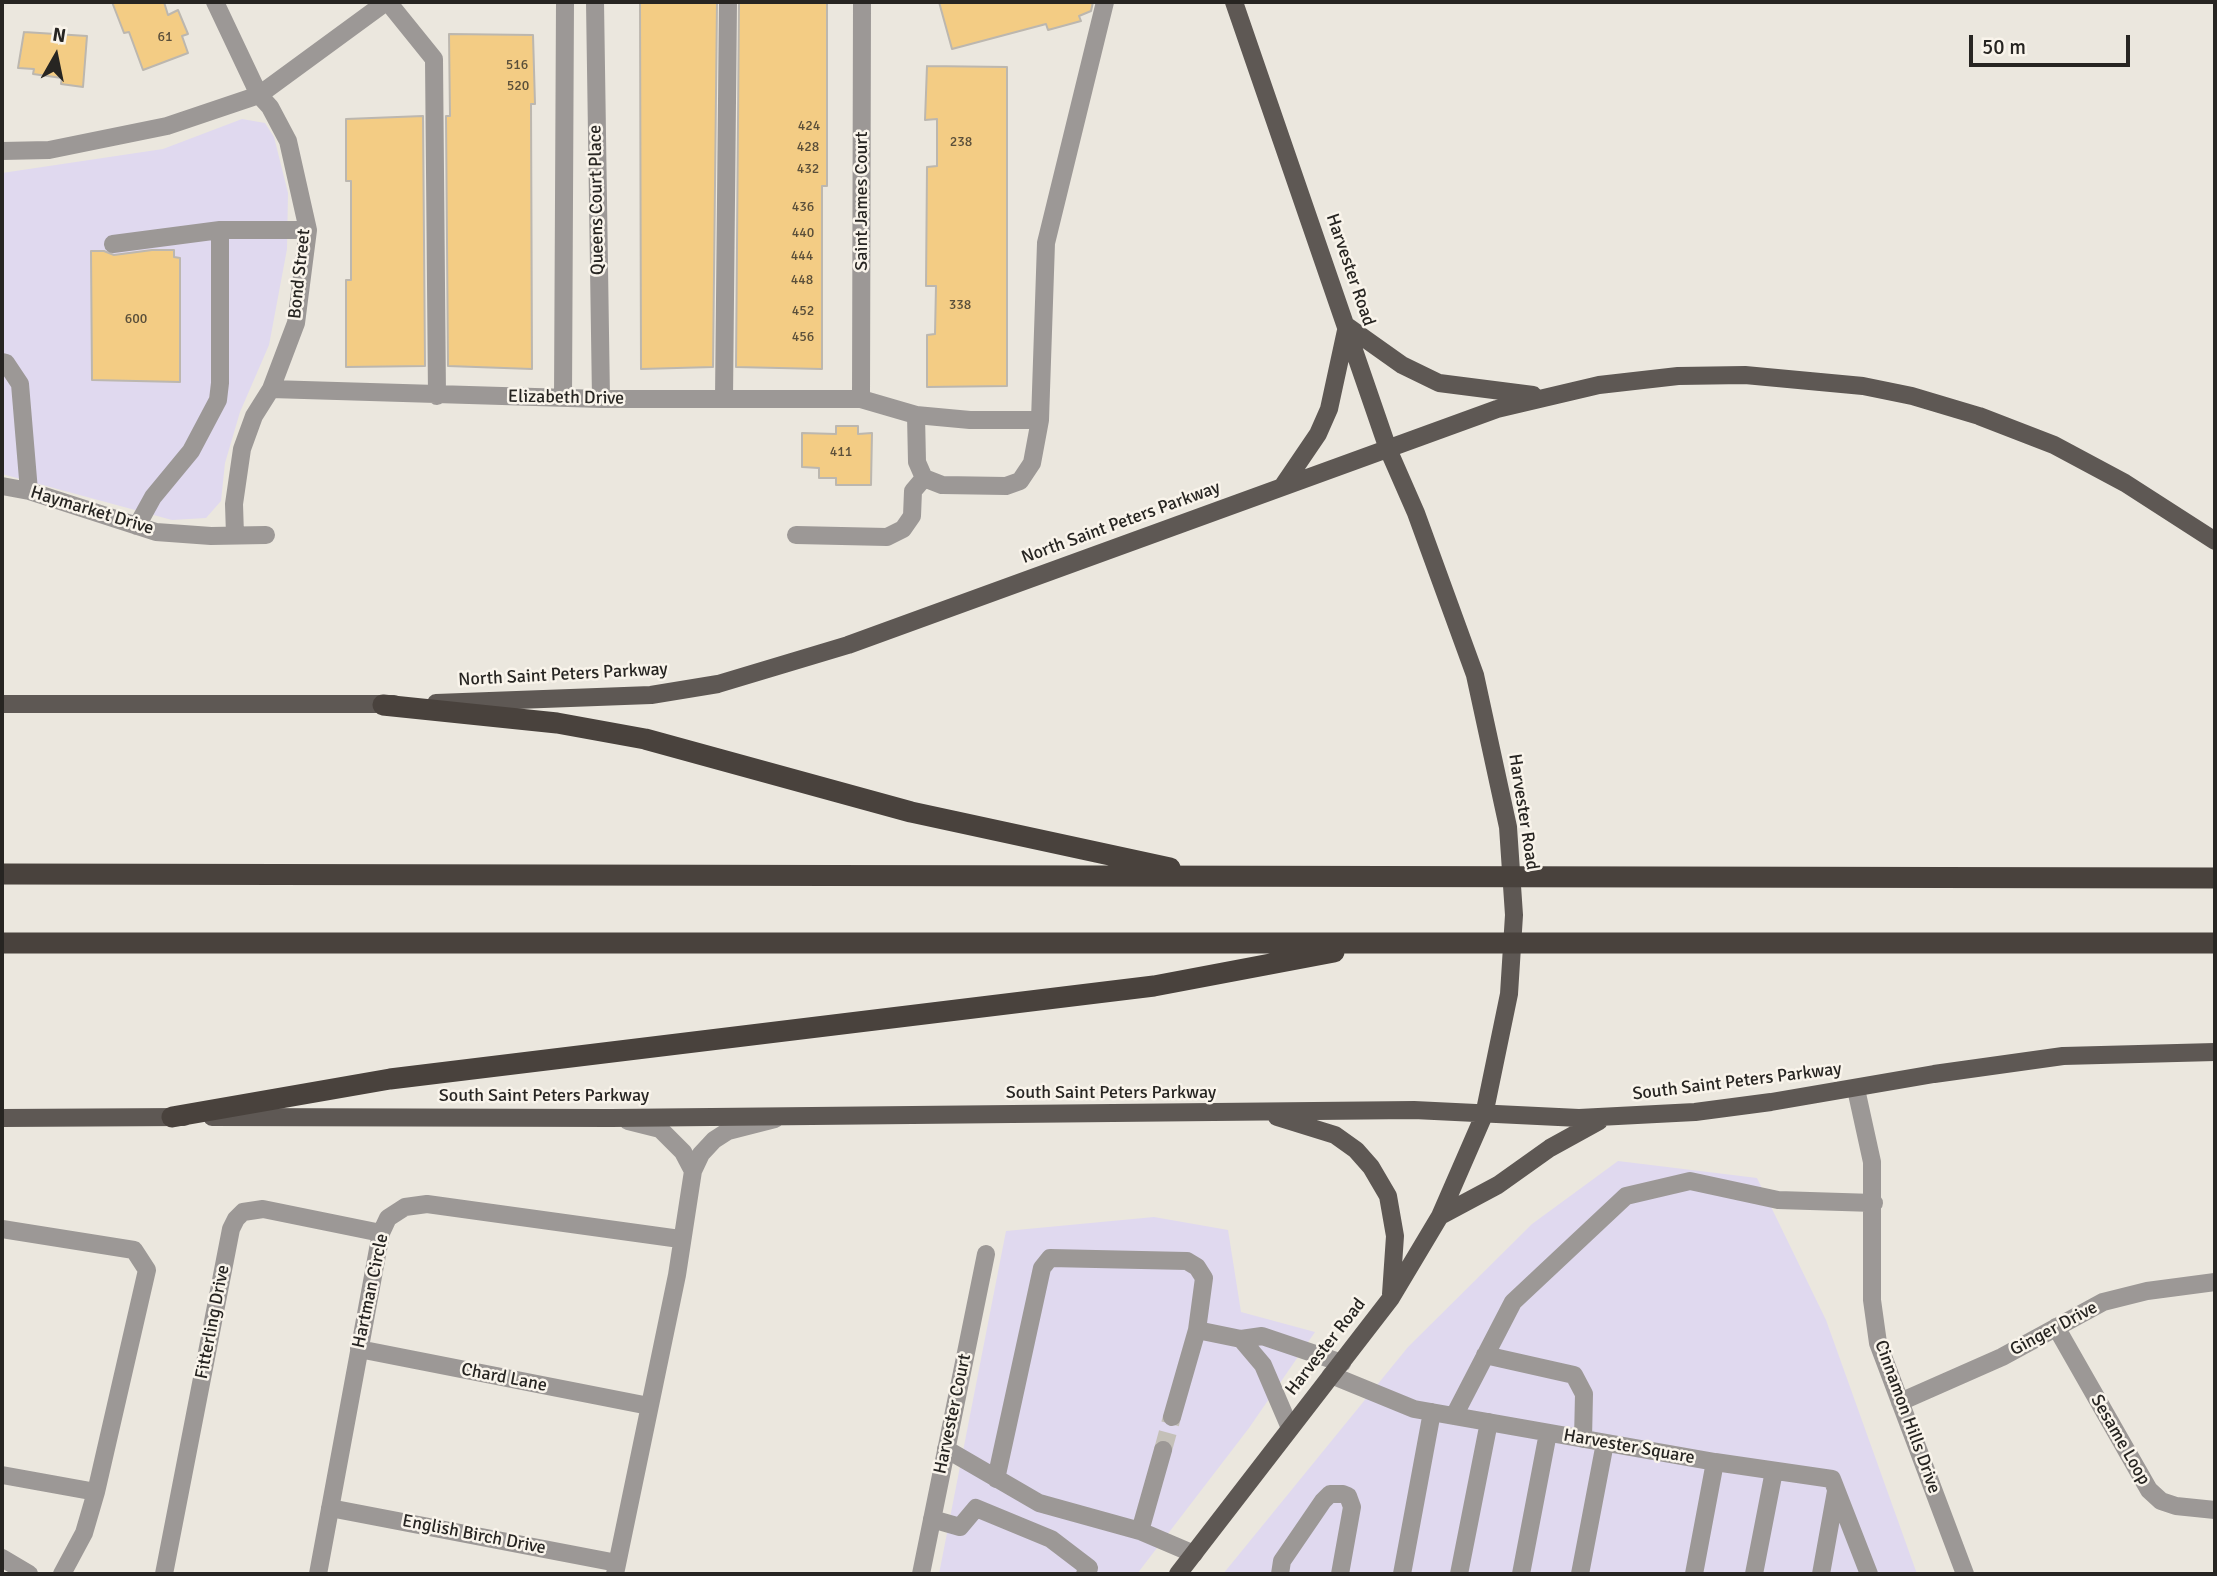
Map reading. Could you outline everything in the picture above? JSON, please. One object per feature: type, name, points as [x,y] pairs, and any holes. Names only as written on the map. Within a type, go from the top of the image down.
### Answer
[{"type":"highway","points":[[383,705],[557,723],[645,739],[923,815],[1217,877]]},
{"type":"highway","points":[[2,874],[2215,878]]},
{"type":"highway","points":[[172,1117],[390,1079],[1154,986],[1385,942]]},
{"type":"highway","points":[[2,943],[2215,943]]},
{"type":"main road","name":"Harvester Road","points":[[1178,1574],[1391,1298],[1440,1216],[1484,1115],[1509,994],[1514,915],[1508,827],[1475,675],[1416,513],[1388,449],[1234,2]]},
{"type":"main road","points":[[1283,487],[1318,434],[1329,409],[1347,326],[1402,365],[1439,383],[1542,396]]},
{"type":"main road","name":"North Saint Peters Parkway","points":[[2,704],[383,705],[614,697],[718,684],[848,645],[1441,428],[1542,396],[1599,385],[1665,377],[1745,375],[1850,385],[1912,396],[1979,416],[2054,445],[2125,483],[2215,541]]},
{"type":"main road","name":"South Saint Peters Parkway","points":[[2,1118],[611,1118],[1414,1110],[1484,1115],[1608,1116],[1695,1112],[2063,1056],[2215,1052]]},
{"type":"main road","points":[[1263,1113],[1335,1135],[1356,1150],[1371,1167],[1388,1196],[1395,1237],[1391,1298]]},
{"type":"main road","points":[[1440,1216],[1498,1185],[1576,1132],[1608,1116]]},
{"type":"street","name":"Bond Street","points":[[215,2],[259,95],[270,107],[288,141],[308,230],[296,323],[271,389],[254,415],[242,449],[234,504],[234,535]]},
{"type":"street","points":[[2,151],[49,150],[167,126],[259,95],[387,2],[433,58],[437,396]]},
{"type":"street","name":"Queens Court Place","points":[[563,397],[565,2]]},
{"type":"street","name":"Queens Court Place","points":[[595,2],[601,399]]},
{"type":"street","points":[[724,398],[728,2]]},
{"type":"street","name":"Saint James Court","points":[[861,400],[862,2]]},
{"type":"street","points":[[916,415],[917,462],[924,478],[942,485],[1006,486],[1020,481],[1032,463],[1040,420],[1046,243],[1105,2]]},
{"type":"street","points":[[137,526],[153,497],[191,451],[218,400],[220,230]]},
{"type":"street","points":[[113,244],[220,230],[308,230]]},
{"type":"street","points":[[2,362],[6,363],[20,384],[29,491]]},
{"type":"street","name":"Elizabeth Drive","points":[[271,389],[437,396],[861,400],[916,415],[970,420],[1040,420]]},
{"type":"street","points":[[796,535],[887,537],[903,529],[912,516],[913,491],[924,478]]},
{"type":"street","name":"Haymarket Drive","points":[[2,486],[29,491],[156,532],[267,535]]},
{"type":"street","name":"Cinnamon Hills Drive","points":[[1856,1089],[1872,1162],[1872,1300],[1878,1343],[1965,1574]]},
{"type":"street","points":[[616,1568],[677,1275],[680,1239],[693,1171],[701,1154],[714,1139],[728,1131],[781,1116]]},
{"type":"street","points":[[611,1118],[660,1129],[683,1152],[693,1171]]},
{"type":"street","points":[[1454,1416],[1513,1303],[1626,1196],[1690,1181],[1778,1200],[1874,1203]]},
{"type":"street","name":"Hartman Circle","points":[[318,1574],[381,1233],[388,1217],[405,1207],[427,1205],[680,1239]]},
{"type":"street","name":"Fitterling Drive","points":[[164,1574],[231,1229],[236,1219],[243,1212],[263,1209],[381,1233]]},
{"type":"street","points":[[2,1229],[134,1250],[147,1270],[96,1492],[84,1533],[62,1574]]},
{"type":"street","name":"Harvester Court","points":[[921,1574],[986,1254]]},
{"type":"street","points":[[996,1479],[1042,1268],[1050,1258],[1187,1261],[1197,1267],[1204,1278],[1197,1330],[1172,1417]]},
{"type":"street","name":"Ginger Drive","points":[[1900,1402],[1979,1368],[2103,1302],[2123,1296],[2215,1282]]},
{"type":"street","name":"Sesame Loop","points":[[2056,1327],[2149,1490],[2161,1501],[2176,1506],[2215,1510]]},
{"type":"street","name":"Harvester Square","points":[[1197,1330],[1241,1339],[1262,1336],[1337,1369],[1414,1409],[1715,1462],[1832,1479],[1836,1491]]},
{"type":"street","points":[[1241,1339],[1263,1366],[1290,1428]]},
{"type":"street","name":"Chard Lane","points":[[359,1349],[649,1406]]},
{"type":"street","points":[[1485,1355],[1574,1375],[1584,1394],[1583,1439]]},
{"type":"street","points":[[1402,1574],[1433,1412]]},
{"type":"street","points":[[1459,1574],[1489,1422]]},
{"type":"street","points":[[1521,1574],[1548,1433]]},
{"type":"street","points":[[1580,1574],[1605,1443]]},
{"type":"street","points":[[946,1450],[1039,1503],[1140,1531],[1194,1554]]},
{"type":"street","points":[[1140,1531],[1163,1450]]},
{"type":"street","points":[[1694,1574],[1715,1462]]},
{"type":"street","points":[[1755,1574],[1774,1471]]},
{"type":"street","points":[[2,1475],[96,1492]]},
{"type":"street","points":[[1821,1574],[1836,1491]]},
{"type":"street","points":[[1836,1491],[1869,1574]]},
{"type":"street","points":[[1280,1574],[1282,1561],[1323,1501],[1330,1494],[1343,1494],[1349,1496],[1352,1507],[1340,1574]]},
{"type":"street","name":"English Birch Drive","points":[[330,1507],[616,1568]]},
{"type":"street","points":[[932,1519],[960,1527],[976,1508],[1051,1539],[1089,1568],[1085,1574]]},
{"type":"street","points":[[2,1558],[29,1574]]},
{"type":"shaded area","points":[[242,119],[265,123],[274,137],[288,193],[287,249],[269,345],[240,412],[225,463],[221,501],[206,518],[172,520],[2,474],[2,173],[163,149]]},
{"type":"shaded area","points":[[1618,1161],[1757,1178],[1826,1320],[1917,1574],[1223,1574],[1408,1347],[1532,1224]]},
{"type":"shaded area","points":[[1154,1217],[1228,1230],[1241,1312],[1315,1332],[1249,1428],[1137,1574],[939,1574],[1006,1231]]},
{"type":"building","points":[[112,2],[164,2],[168,15],[178,10],[188,34],[182,36],[188,53],[143,70],[129,32],[124,33]]},
{"type":"building","points":[[640,2],[717,2],[713,367],[641,369]]},
{"type":"building","points":[[739,2],[827,2],[827,186],[822,186],[822,369],[736,367]]},
{"type":"building","points":[[939,2],[1093,2],[1091,11],[1079,16],[1081,21],[1048,30],[1046,24],[952,49]]},
{"type":"building","points":[[24,32],[87,36],[83,87],[61,84],[62,78],[33,74],[34,69],[18,68]]},
{"type":"building","points":[[449,34],[533,35],[535,104],[531,104],[532,369],[448,366],[446,116],[450,116]]},
{"type":"building","points":[[927,66],[1007,67],[1007,386],[927,387],[927,335],[935,334],[936,286],[926,286],[927,167],[937,166],[937,119],[925,120]]},
{"type":"building","points":[[423,116],[425,366],[346,367],[346,280],[351,280],[351,181],[346,181],[346,119]]},
{"type":"building","points":[[174,250],[174,257],[180,258],[180,382],[92,380],[91,251],[104,251],[114,255]]},
{"type":"building","points":[[836,426],[858,426],[858,434],[872,433],[871,485],[836,485],[836,478],[819,478],[819,468],[802,467],[802,433],[836,434]]},
{"type":"tunnel","points":[[1163,1450],[1172,1417]]}]
